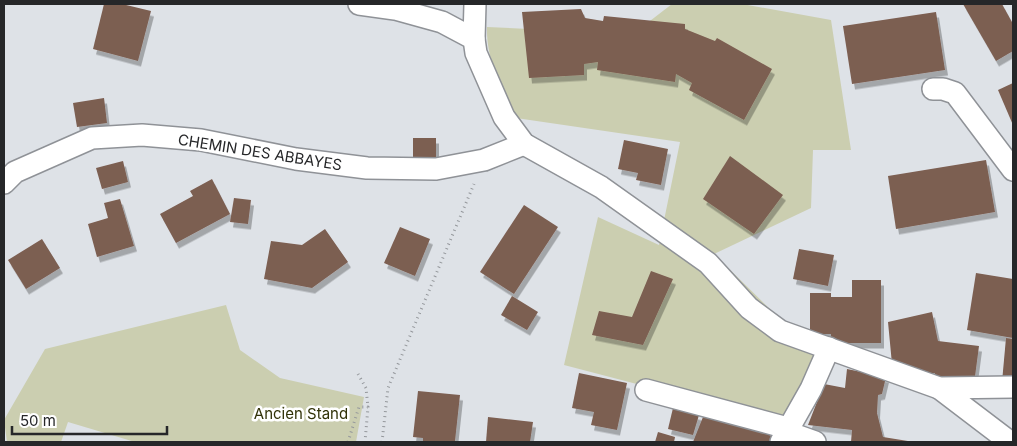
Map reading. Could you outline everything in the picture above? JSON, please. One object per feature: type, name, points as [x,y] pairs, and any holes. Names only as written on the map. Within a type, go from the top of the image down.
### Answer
[{"type":"street","points":[[359,4],[395,9],[442,22],[474,39]]},
{"type":"street","points":[[475,4],[474,39],[476,53],[504,117],[524,144],[601,187],[708,263],[749,308],[780,331],[939,388],[1010,442]]},
{"type":"street","points":[[933,89],[943,89],[955,93],[1013,170]]},
{"type":"street","name":"CHEMIN DES ABBAYES","points":[[4,183],[15,172],[92,138],[142,135],[201,140],[296,159],[367,168],[436,169],[484,160],[524,144]]},
{"type":"street","points":[[784,437],[811,390],[829,348]]},
{"type":"street","points":[[939,388],[1013,387]]},
{"type":"street","points":[[646,390],[780,426],[784,437]]},
{"type":"street","points":[[784,437],[814,442]]},
{"type":"path","points":[[382,442],[388,388],[484,160]]},
{"type":"path","points":[[358,374],[366,388],[368,407],[365,442]]},
{"type":"path","points":[[348,442],[359,407],[368,407]]},
{"type":"green space","points":[[672,4],[742,4],[831,20],[851,150],[813,150],[811,208],[714,254],[779,318],[834,358],[801,427],[564,365],[598,217],[659,245],[680,142],[516,118],[492,63],[487,39],[487,27],[633,34]]},
{"type":"green space","name":"Ancien Stand","points":[[226,305],[240,350],[280,378],[364,397],[356,442],[135,442],[68,422],[61,442],[7,442],[4,420],[45,349]]},
{"type":"building","points":[[104,4],[122,4],[151,11],[138,61],[93,49]]},
{"type":"building","points":[[963,4],[1002,4],[1013,24],[1013,51],[996,61]]},
{"type":"building","points":[[581,9],[585,18],[603,21],[604,16],[685,24],[685,29],[715,41],[717,38],[772,69],[744,120],[689,90],[692,83],[676,74],[675,82],[597,70],[598,62],[584,64],[584,75],[529,78],[522,12]]},
{"type":"building","points":[[936,12],[945,70],[852,84],[843,26]]},
{"type":"building","points":[[1013,83],[1013,125],[998,90]]},
{"type":"building","points":[[104,98],[107,123],[77,127],[73,103]]},
{"type":"building","points":[[413,138],[436,138],[436,158],[413,158]]},
{"type":"building","points":[[624,140],[668,149],[661,185],[636,180],[638,173],[618,169]]},
{"type":"building","points":[[730,156],[783,195],[754,234],[703,199]]},
{"type":"building","points":[[986,160],[995,212],[896,229],[888,176]]},
{"type":"building","points":[[123,161],[128,182],[102,189],[96,168]]},
{"type":"building","points":[[212,179],[230,214],[176,243],[160,214],[193,196],[190,191]]},
{"type":"building","points":[[234,198],[251,200],[248,224],[230,222]]},
{"type":"building","points":[[120,199],[134,246],[97,257],[88,224],[108,218],[104,203]]},
{"type":"building","points":[[524,205],[558,227],[514,294],[480,272]]},
{"type":"building","points":[[400,227],[430,239],[415,276],[384,263]]},
{"type":"building","points":[[325,229],[348,262],[312,288],[264,279],[271,241],[302,245]]},
{"type":"building","points":[[42,239],[60,268],[26,289],[8,260]]},
{"type":"building","points":[[799,249],[834,255],[828,286],[793,279]]},
{"type":"building","points":[[651,271],[673,279],[643,345],[592,335],[599,311],[632,317]]},
{"type":"building","points":[[976,273],[1013,279],[1013,338],[967,330]]},
{"type":"building","points":[[852,280],[881,280],[881,343],[831,343],[831,334],[810,334],[810,293],[831,293],[831,297],[852,297]]},
{"type":"building","points":[[512,296],[538,312],[527,330],[501,315]]},
{"type":"building","points":[[932,312],[938,341],[979,346],[974,384],[934,378],[935,373],[918,373],[892,364],[888,322]]},
{"type":"building","points":[[1006,338],[1013,339],[1013,383],[1002,382]]},
{"type":"building","points":[[847,369],[886,377],[882,394],[878,395],[877,413],[883,437],[914,442],[851,442],[852,430],[808,425],[824,384],[845,388]]},
{"type":"building","points":[[579,373],[627,383],[617,430],[591,425],[594,412],[572,408]]},
{"type":"building","points":[[418,391],[460,395],[455,441],[423,442],[423,438],[413,437]]},
{"type":"building","points":[[673,408],[699,415],[693,435],[668,429]]},
{"type":"building","points":[[705,412],[745,421],[773,437],[770,442],[693,442]]},
{"type":"building","points":[[488,417],[533,422],[530,442],[486,442]]},
{"type":"building","points":[[658,432],[675,437],[674,442],[655,442]]}]
